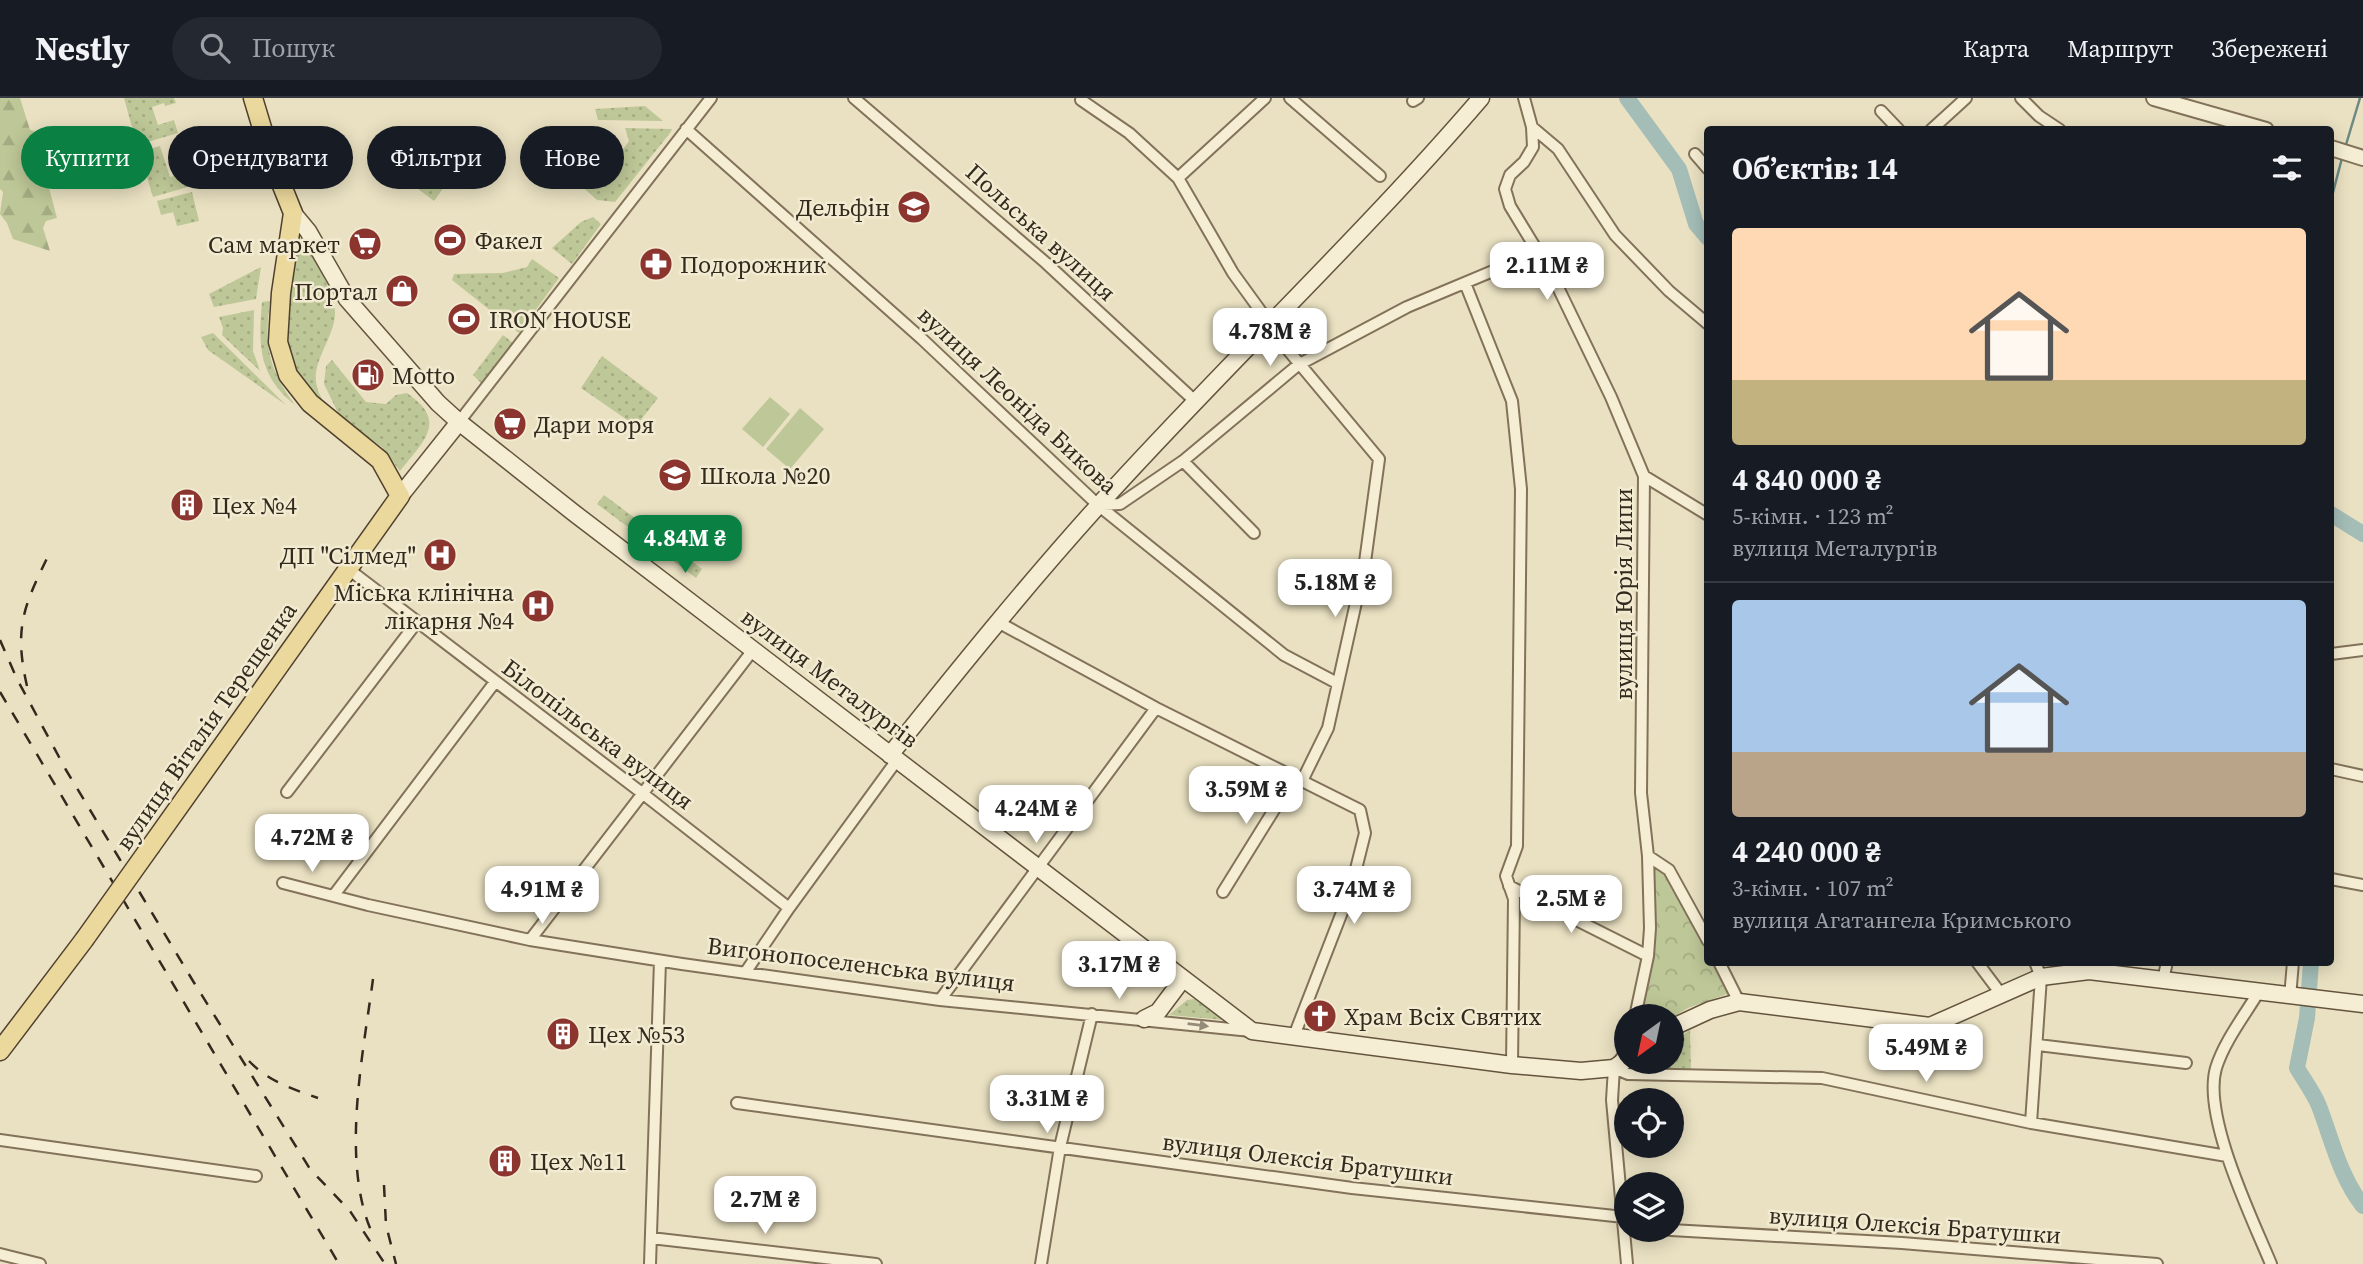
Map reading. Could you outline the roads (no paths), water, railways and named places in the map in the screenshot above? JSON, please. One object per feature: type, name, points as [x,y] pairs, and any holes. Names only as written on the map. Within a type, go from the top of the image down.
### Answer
[{"type":"main road","name":"вулиця Металургів","points":[[253,98],[272,162],[293,213],[308,231],[347,299],[430,394],[459,422],[1182,980],[1252,1031]]},
{"type":"main road","points":[[894,757],[996,621],[1098,505],[1368,225],[1481,98]]},
{"type":"main road","points":[[293,213],[281,293],[278,342],[288,375],[310,403],[380,460],[400,496]]},
{"type":"main road","name":"вулиця Віталія Терещенка","points":[[0,1051],[151,846],[346,568],[459,422]]},
{"type":"main road","points":[[1684,1022],[1710,1010],[1739,1002],[1930,1026],[2001,994],[2038,970],[2089,971],[2363,1004]]},
{"type":"main road","points":[[1144,1019],[1158,1012],[1182,980]]},
{"type":"main road","name":"Вигонопоселенська вулиця","points":[[1252,1031],[1581,1072],[1614,1065]]},
{"type":"street","name":"вулиця Віталія Терещенка","points":[[459,422],[711,98]]},
{"type":"street","name":"Польська вулиця","points":[[854,98],[1046,262],[1196,402]]},
{"type":"street","points":[[1178,178],[1265,98]]},
{"type":"street","points":[[1290,98],[1380,176]]},
{"type":"street","points":[[1524,98],[1532,127],[1558,149],[1615,235],[1669,291],[1704,321]]},
{"type":"street","points":[[1935,126],[1966,98]]},
{"type":"street","points":[[2021,98],[2054,126]]},
{"type":"street","points":[[2154,98],[2252,126]]},
{"type":"street","points":[[1081,100],[1129,133],[1178,178],[1233,273],[1262,313],[1268,326],[1378,459],[1364,562],[1328,728],[1299,780],[1285,792],[1223,892]]},
{"type":"street","points":[[1881,111],[1895,126]]},
{"type":"street","name":"вулиця Юрія Липи","points":[[1532,127],[1533,147],[1524,162],[1510,175],[1505,189],[1510,206],[1536,253],[1552,275],[1644,476],[1641,793],[1648,856],[1650,928],[1648,956],[1638,1004]]},
{"type":"street","name":"вулиця Леоніда Бикова","points":[[686,129],[904,323],[1098,505],[1284,655],[1337,683]]},
{"type":"street","points":[[2334,149],[2358,156]]},
{"type":"street","points":[[1695,154],[1704,164]]},
{"type":"street","points":[[1098,505],[1120,504],[1183,461],[1298,365],[1407,307],[1536,253]]},
{"type":"street","points":[[1465,283],[1512,401],[1521,489],[1517,846],[1506,876],[1514,899],[1512,1065]]},
{"type":"street","points":[[1183,461],[1254,533]]},
{"type":"street","points":[[1644,476],[1704,513]]},
{"type":"street","name":"Білопільська вулиця","points":[[346,568],[789,908]]},
{"type":"street","points":[[996,621],[1156,708],[1360,810],[1365,833],[1351,889],[1294,1036]]},
{"type":"street","points":[[287,792],[417,622]]},
{"type":"street","points":[[530,940],[753,650]]},
{"type":"street","points":[[2334,654],[2363,650]]},
{"type":"street","points":[[334,895],[495,682]]},
{"type":"street","points":[[940,1000],[1156,708]]},
{"type":"street","points":[[746,973],[894,757]]},
{"type":"street","points":[[2334,770],[2363,776]]},
{"type":"street","points":[[1648,856],[1669,870],[1704,934]]},
{"type":"street","points":[[2334,880],[2363,885]]},
{"type":"street","name":"Вигонопоселенська вулиця","points":[[283,883],[368,905],[530,940],[660,961],[940,1000],[1252,1031]]},
{"type":"street","points":[[1509,887],[1648,956]]},
{"type":"street","points":[[650,1264],[660,961]]},
{"type":"street","points":[[1721,966],[1739,1002]]},
{"type":"street","points":[[1980,966],[2001,994]]},
{"type":"street","points":[[2163,980],[2166,966]]},
{"type":"street","points":[[2293,966],[2293,997]]},
{"type":"street","points":[[2031,1123],[2038,1045],[2038,970]]},
{"type":"street","points":[[2258,993],[2216,1069],[2214,1105],[2227,1156],[2271,1264]]},
{"type":"street","points":[[1041,1264],[1060,1147],[1092,1014]]},
{"type":"street","points":[[2038,1045],[2186,1063]]},
{"type":"street","points":[[1618,1074],[1612,1100],[1620,1172]]},
{"type":"street","name":"Вигонопоселенська вулиця","points":[[1628,1074],[1822,1078],[2031,1123],[2227,1156]]},
{"type":"street","name":"вулиця Олексія Братушки","points":[[737,1103],[1614,1223]]},
{"type":"street","points":[[0,1140],[256,1176]]},
{"type":"street","name":"вулиця Олексія Братушки","points":[[1684,1231],[1902,1243],[2157,1264]]},
{"type":"street","points":[[651,1238],[876,1264]]},
{"type":"street","points":[[1626,1242],[1627,1264]]},
{"type":"street","points":[[0,1254],[40,1264]]},
{"type":"waterway","points":[[1627,98],[1679,169],[1696,224],[1704,233]]},
{"type":"waterway","points":[[2345,148],[2360,98]]},
{"type":"waterway","points":[[2334,189],[2342,158]]},
{"type":"waterway","points":[[2334,516],[2363,534]]},
{"type":"waterway","points":[[2311,966],[2307,1018],[2297,1068],[2317,1101],[2342,1171],[2363,1206]]},
{"type":"railway","points":[[27,686],[21,647],[24,615],[34,585],[51,550]]},
{"type":"railway","points":[[0,640],[17,679],[66,770],[193,981],[310,1169],[350,1211],[385,1264]]},
{"type":"railway","points":[[0,692],[339,1264]]},
{"type":"railway","points":[[373,979],[360,1075],[356,1143],[363,1207],[373,1235]]},
{"type":"railway","points":[[249,1061],[272,1079],[318,1098]]},
{"type":"railway","points":[[384,1185],[386,1225],[396,1264]]},
{"type":"place","name":"Дельфін","points":[[914,207]]},
{"type":"place","name":"Факел","points":[[450,240]]},
{"type":"place","name":"Сам маркет","points":[[365,244]]},
{"type":"place","name":"Подорожник","points":[[656,264]]},
{"type":"place","name":"Портал","points":[[402,291]]},
{"type":"place","name":"IRON HOUSE","points":[[464,319]]},
{"type":"place","name":"Motto","points":[[368,375]]},
{"type":"place","name":"Дари моря","points":[[510,424]]},
{"type":"place","name":"Школа №20","points":[[675,475]]},
{"type":"place","name":"Цех №4","points":[[187,505]]},
{"type":"place","name":"ДП \"Сілмед\"","points":[[440,555]]},
{"type":"place","name":"Міська клінічна лікарня №4","points":[[538,606]]},
{"type":"place","name":"Храм Всіх Святих","points":[[1320,1016]]},
{"type":"place","name":"Цех №53","points":[[563,1034]]},
{"type":"place","name":"Цех №11","points":[[505,1161]]}]
